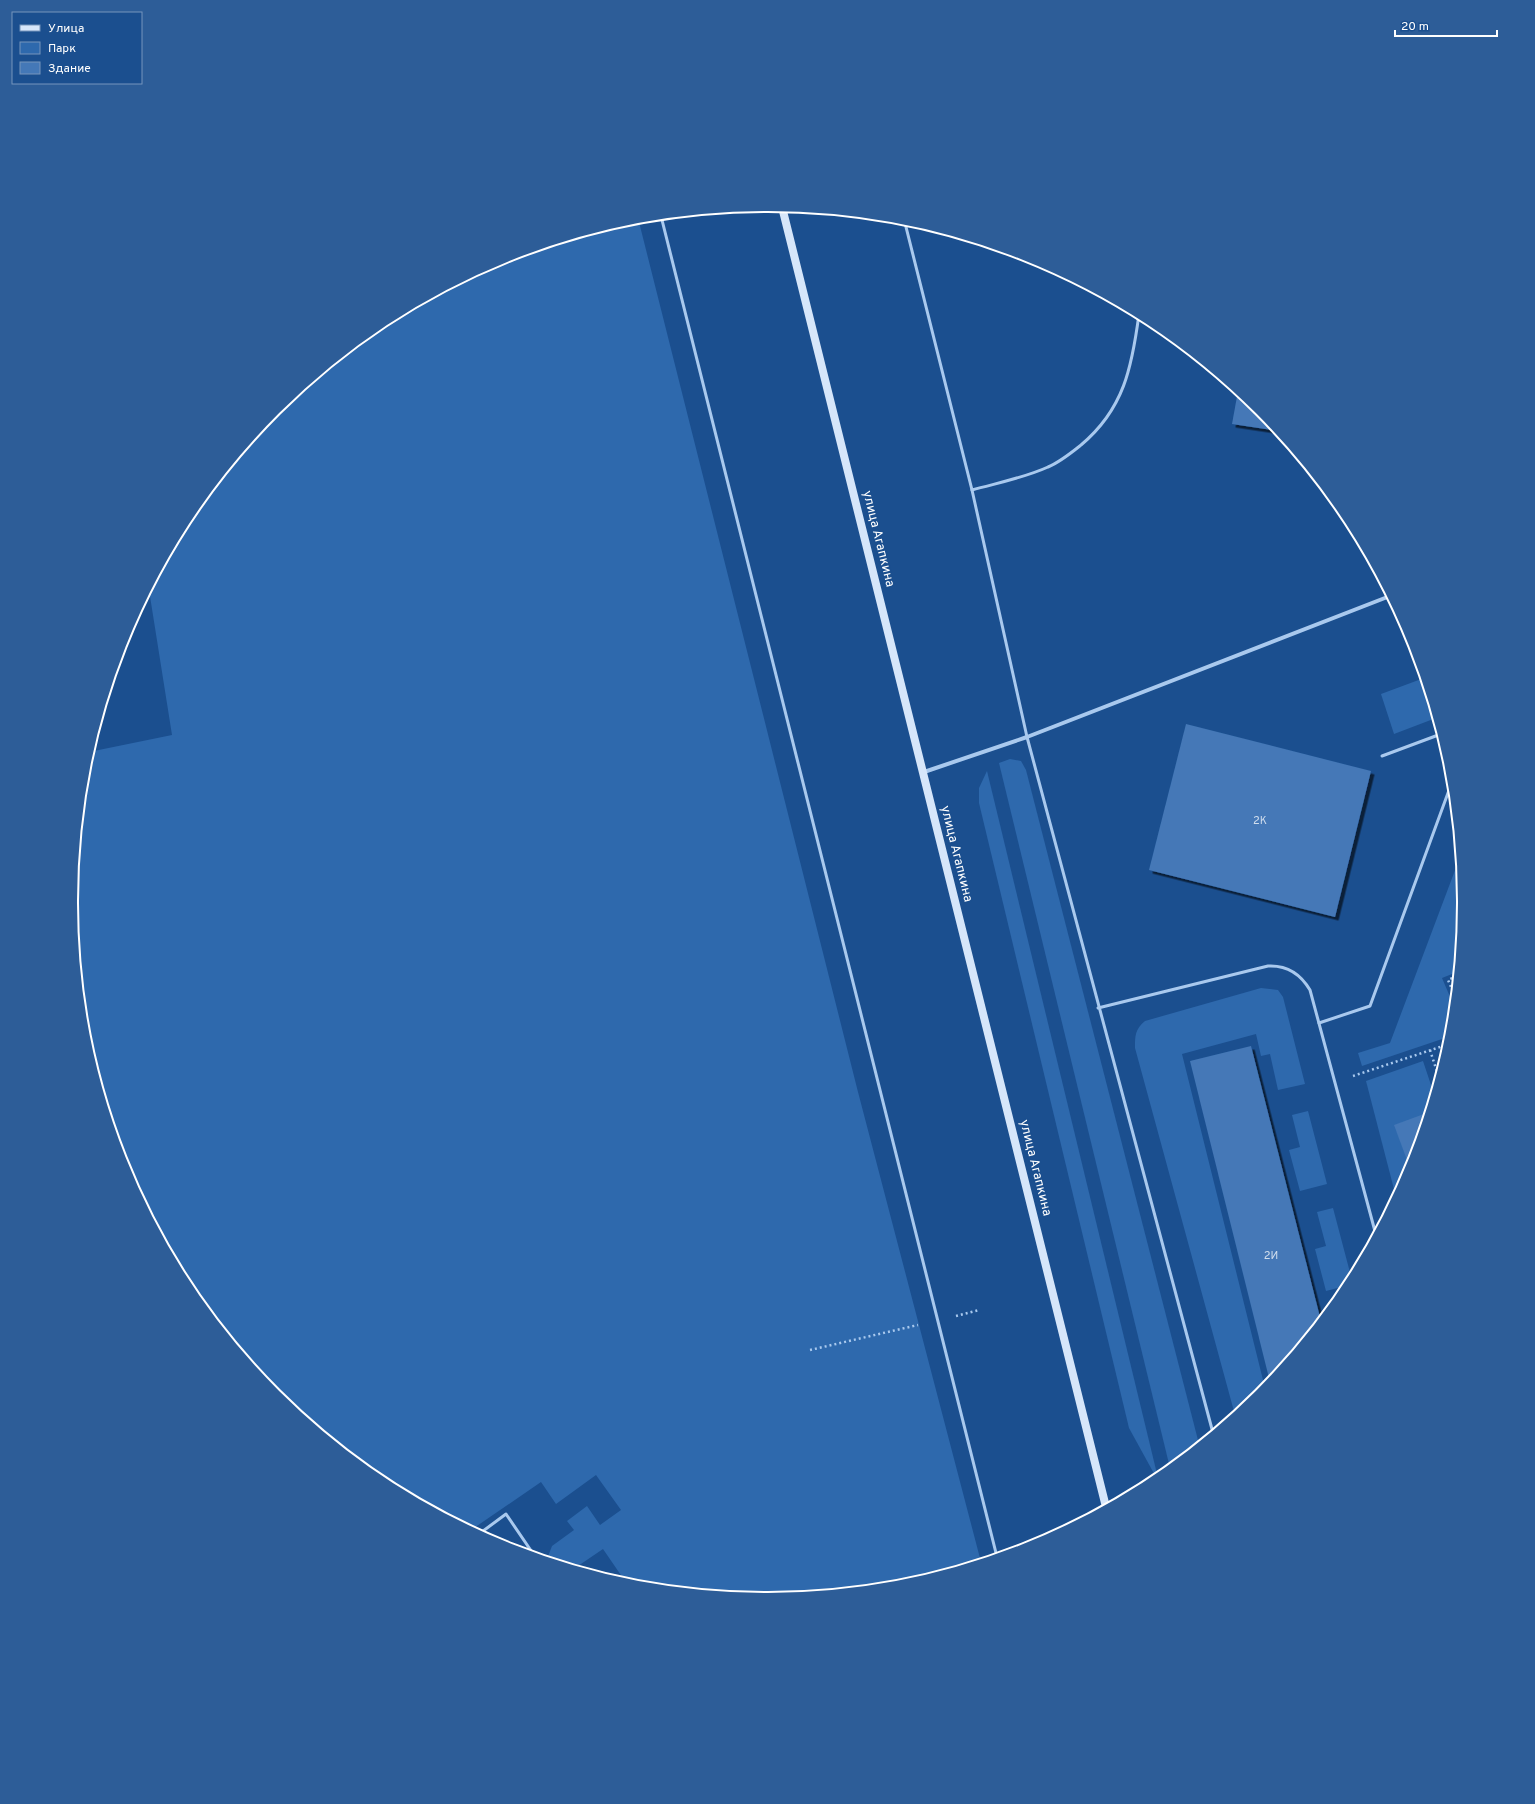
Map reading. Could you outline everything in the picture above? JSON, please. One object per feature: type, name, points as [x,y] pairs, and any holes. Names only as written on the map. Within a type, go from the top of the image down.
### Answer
[{"type":"main road","name":"улица Агапкина","points":[[783,213],[1105,1503]]},
{"type":"street","points":[[924,772],[1027,737],[1386,597]]},
{"type":"lane","points":[[662,221],[936,1320],[996,1552]]},
{"type":"lane","points":[[906,227],[972,490],[1027,737],[1098,1008],[1212,1428]]},
{"type":"lane","points":[[972,490],[1030,475],[1050,467],[1068,456],[1093,435],[1118,400],[1130,370],[1138,321]]},
{"type":"lane","points":[[1382,756],[1437,736]]},
{"type":"lane","points":[[1318,1023],[1370,1006],[1448,793]]},
{"type":"lane","points":[[1098,1008],[1268,966],[1277,966],[1293,971],[1306,982],[1310,990],[1374,1229]]},
{"type":"lane","points":[[484,1530],[506,1514],[529,1549]]},
{"type":"path","points":[[1451,988],[1448,980],[1453,978]]},
{"type":"path","points":[[1364,1073],[1442,1046]]},
{"type":"path","points":[[1430,1050],[1436,1070]]},
{"type":"path","points":[[810,1350],[979,1310]]},
{"type":"green space","points":[[640,225],[858,1092],[980,1558],[946,1568],[902,1578],[857,1586],[813,1590],[768,1592],[722,1590],[678,1586],[621,1575],[603,1549],[579,1565],[548,1556],[552,1546],[574,1530],[567,1521],[587,1506],[600,1525],[621,1510],[596,1475],[556,1504],[541,1482],[476,1526],[423,1499],[384,1475],[348,1449],[280,1390],[249,1357],[220,1322],[170,1247],[130,1166],[101,1080],[91,1037],[79,947],[78,902],[79,857],[84,812],[95,751],[172,735],[150,595],[170,557],[194,519],[220,482],[249,447],[280,414],[348,355],[384,329],[423,305],[504,265],[546,249],[589,236]]},
{"type":"green space","points":[[1420,680],[1433,719],[1394,734],[1381,694]]},
{"type":"green space","points":[[1010,759],[1021,761],[1026,770],[1198,1440],[1169,1462],[999,763]]},
{"type":"green space","points":[[987,771],[1156,1471],[1154,1473],[1129,1428],[979,803],[979,788]]},
{"type":"green space","points":[[1456,867],[1456,947],[1453,974],[1442,978],[1450,997],[1444,1038],[1362,1066],[1358,1053],[1390,1043]]},
{"type":"green space","points":[[1261,988],[1278,990],[1283,997],[1305,1084],[1278,1090],[1270,1054],[1261,1056],[1256,1034],[1182,1054],[1263,1381],[1234,1410],[1135,1048],[1137,1030],[1145,1021]]},
{"type":"green space","points":[[1423,1061],[1432,1087],[1405,1166],[1394,1190],[1366,1081]]},
{"type":"green space","points":[[1308,1111],[1327,1184],[1300,1191],[1289,1150],[1300,1147],[1292,1115]]},
{"type":"green space","points":[[1333,1208],[1350,1271],[1339,1288],[1326,1291],[1315,1249],[1326,1246],[1317,1212]]},
{"type":"building","points":[[1237,397],[1270,430],[1232,424]]},
{"type":"building","points":[[1186,724],[1371,771],[1335,917],[1149,870]]},
{"type":"building","points":[[1251,1046],[1320,1315],[1286,1357],[1268,1376],[1190,1061]]},
{"type":"building","points":[[1423,1114],[1407,1160],[1407,1160],[1394,1125]]}]
